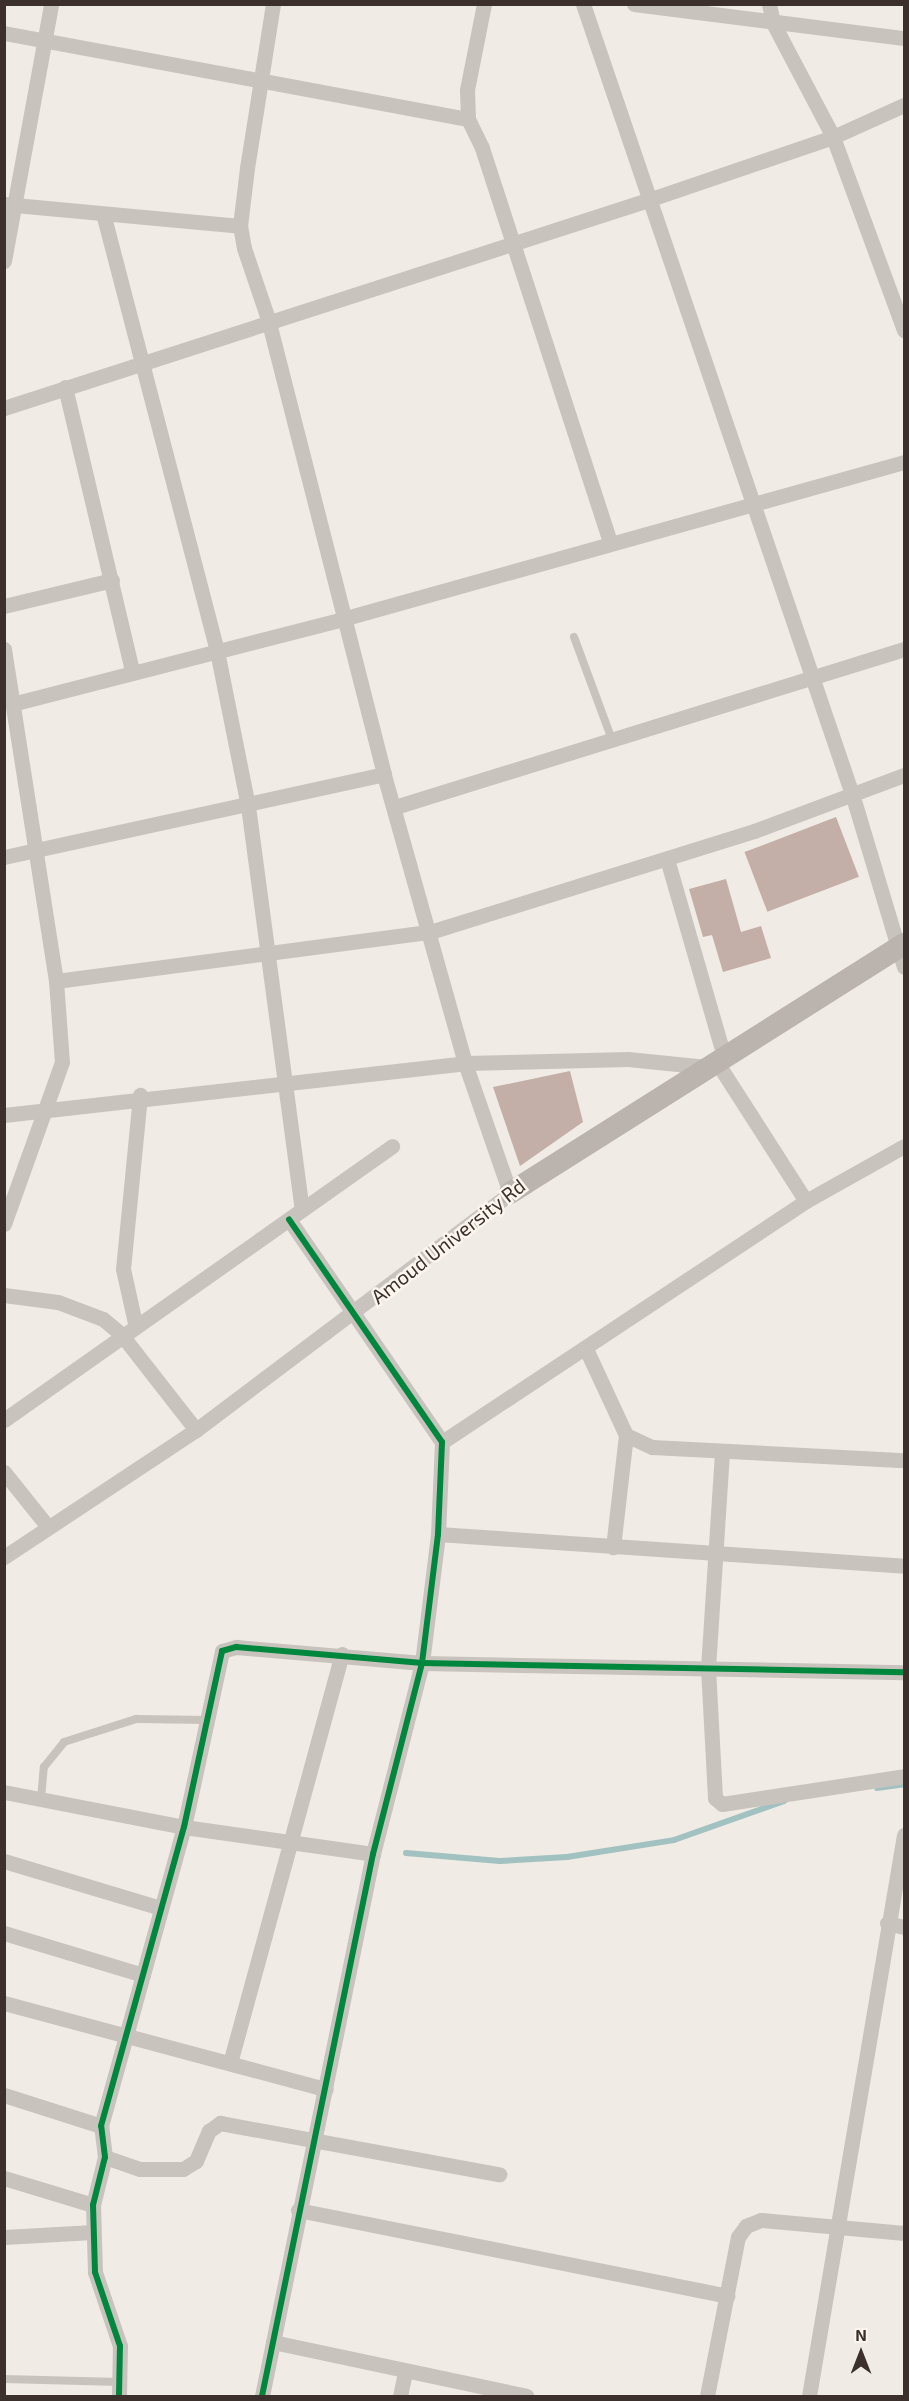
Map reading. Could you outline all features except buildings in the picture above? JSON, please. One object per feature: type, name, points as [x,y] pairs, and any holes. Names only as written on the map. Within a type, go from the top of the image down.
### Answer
[{"type":"street","points":[[4,261],[9,204],[46,40],[51,4]]},
{"type":"street","points":[[273,4],[240,225],[268,319],[384,774],[465,1063],[510,1193]]},
{"type":"street","points":[[484,4],[467,90],[468,119],[514,242],[610,542]]},
{"type":"street","points":[[583,4],[651,199],[749,503],[852,797],[902,953]]},
{"type":"street","points":[[634,4],[904,38]]},
{"type":"street","points":[[769,4],[773,23],[833,137],[904,330]]},
{"type":"street","points":[[4,33],[468,119]]},
{"type":"street","points":[[4,408],[268,319],[651,199],[833,137],[904,105]]},
{"type":"street","points":[[9,204],[104,217],[240,225]]},
{"type":"street","points":[[104,217],[140,363],[217,651],[248,806],[271,957],[282,1080],[302,1209]]},
{"type":"street","points":[[65,387],[132,670]]},
{"type":"street","points":[[12,704],[132,670],[346,618],[749,503],[904,462]]},
{"type":"street","points":[[4,606],[112,580]]},
{"type":"street","points":[[4,649],[32,850],[56,981],[62,1062],[4,1224]]},
{"type":"street","points":[[395,807],[904,649]]},
{"type":"street","points":[[4,857],[248,806],[384,774]]},
{"type":"street","points":[[56,981],[271,957],[430,932],[667,859],[852,797],[904,775]]},
{"type":"street","points":[[667,859],[716,1061],[806,1201]]},
{"type":"street","name":"Amoud University Rd","points":[[4,1557],[196,1430],[352,1316],[510,1193],[716,1061],[902,953]]},
{"type":"street","points":[[4,1115],[140,1095],[465,1063],[628,1059],[716,1061]]},
{"type":"street","points":[[135,1323],[123,1269],[140,1095]]},
{"type":"street","points":[[4,1420],[135,1323],[392,1146]]},
{"type":"street","points":[[442,1442],[587,1351],[806,1201],[904,1146]]},
{"type":"street","points":[[262,2397],[298,2210],[326,2089],[373,1854],[422,1663],[438,1534],[442,1442],[352,1316],[289,1219]]},
{"type":"street","points":[[4,1295],[83,1309],[122,1334],[196,1430]]},
{"type":"street","points":[[587,1351],[626,1435],[613,1547]]},
{"type":"street","points":[[626,1435],[652,1447],[904,1460]]},
{"type":"street","points":[[722,1452],[708,1668],[715,1798],[722,1804],[904,1776]]},
{"type":"street","points":[[4,1472],[48,1527]]},
{"type":"street","points":[[438,1534],[904,1566]]},
{"type":"street","points":[[119,2389],[120,2346],[94,2272],[93,2205],[105,2157],[101,2126],[184,1827],[222,1651],[236,1647],[342,1654],[422,1663],[904,1672]]},
{"type":"street","points":[[230,2063],[294,1839],[342,1654]]},
{"type":"street","points":[[4,1792],[184,1827],[294,1839],[373,1854]]},
{"type":"street","points":[[809,2397],[887,1923],[904,1835]]},
{"type":"street","points":[[4,1861],[161,1908]]},
{"type":"street","points":[[887,1923],[904,1927]]},
{"type":"street","points":[[4,1934],[143,1976]]},
{"type":"street","points":[[4,2003],[326,2089]]},
{"type":"street","points":[[4,2095],[101,2126]]},
{"type":"street","points":[[105,2157],[140,2169],[183,2169],[196,2161],[209,2131],[220,2123],[500,2174]]},
{"type":"street","points":[[4,2178],[93,2205]]},
{"type":"street","points":[[298,2210],[727,2296]]},
{"type":"street","points":[[707,2397],[738,2237],[746,2226],[761,2220],[837,2224],[904,2232]]},
{"type":"street","points":[[4,2237],[93,2232]]},
{"type":"street","points":[[273,2342],[405,2373],[526,2397]]},
{"type":"street","points":[[400,2397],[405,2373]]},
{"type":"lane","points":[[574,637],[612,741]]},
{"type":"lane","points":[[41,1799],[44,1767],[64,1742],[136,1719],[208,1720]]},
{"type":"lane","points":[[4,2379],[119,2389]]},
{"type":"waterway","points":[[877,1788],[904,1784]]},
{"type":"waterway","points":[[406,1853],[500,1861],[567,1857],[674,1840],[784,1801]]},
{"type":"cycle path","points":[[262,2396],[373,1854],[422,1663],[438,1534],[442,1442],[289,1219]]},
{"type":"cycle path","points":[[119,2396],[120,2346],[95,2272],[93,2205],[105,2157],[101,2126],[184,1827],[222,1651],[236,1647],[422,1663],[904,1672]]}]
